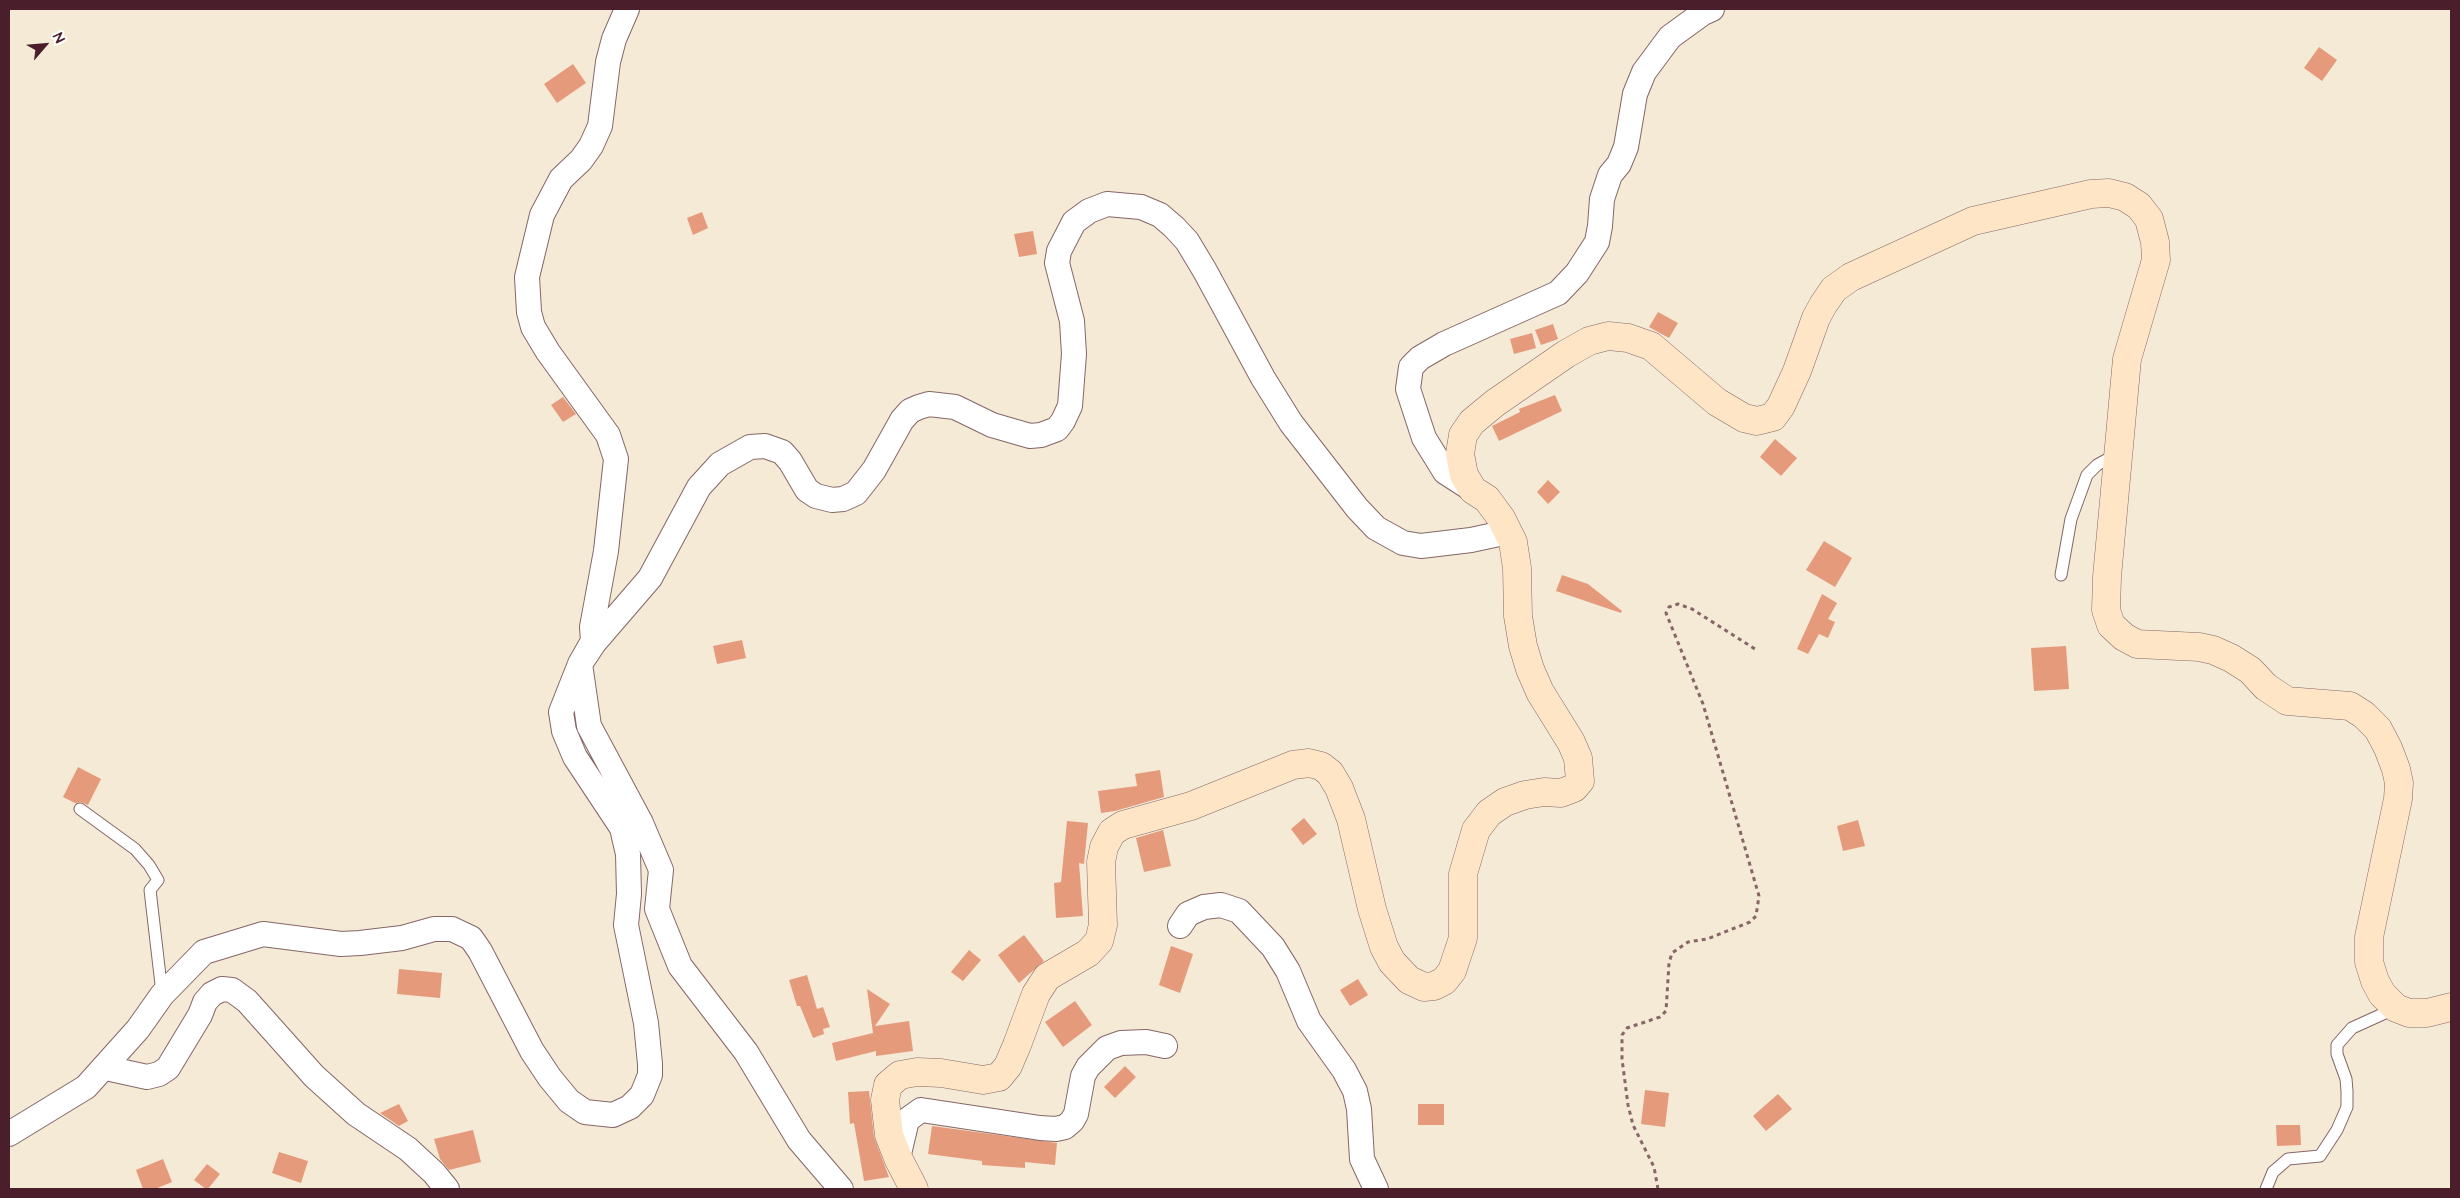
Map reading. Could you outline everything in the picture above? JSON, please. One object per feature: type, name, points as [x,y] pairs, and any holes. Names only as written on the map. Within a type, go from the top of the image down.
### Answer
[{"type":"street","points":[[9,1134],[86,1087],[106,1068],[162,994],[204,952],[263,934],[341,944],[402,938],[434,929],[452,929],[470,938],[480,951],[532,1051],[550,1078],[569,1101],[585,1112],[613,1115],[630,1107],[642,1094],[650,1075],[650,1064],[646,1023],[626,925],[629,894],[628,854],[622,828],[575,757],[564,731],[561,712],[580,664],[593,641],[592,626],[606,551],[616,459],[608,435],[548,352],[533,327],[529,312],[528,276],[542,215],[561,179],[581,160],[591,146],[600,126],[608,62],[614,39],[627,9]]},
{"type":"street","points":[[914,1189],[889,1135],[885,1100],[888,1085],[900,1075],[916,1072],[941,1073],[983,1080],[999,1077],[1008,1066],[1018,1045],[1036,994],[1047,977],[1088,953],[1099,940],[1104,925],[1100,882],[1104,847],[1112,832],[1123,825],[1191,806],[1235,790],[1293,765],[1309,762],[1321,766],[1330,774],[1339,788],[1351,819],[1372,909],[1384,947],[1392,962],[1410,980],[1424,987],[1434,986],[1444,981],[1452,971],[1463,938],[1463,874],[1476,830],[1489,813],[1505,802],[1525,795],[1544,792],[1561,793],[1574,788],[1580,781],[1578,758],[1571,742],[1540,692],[1530,670],[1523,646],[1518,616],[1517,568],[1513,542],[1501,518],[1487,499],[1445,472],[1424,438],[1408,389],[1411,367],[1420,358],[1444,344],[1558,293],[1577,273],[1597,242],[1602,199],[1610,175],[1619,164],[1626,147],[1635,94],[1644,72],[1670,37],[1703,13],[1712,9]]},
{"type":"street","points":[[1473,490],[1464,475],[1460,454],[1463,435],[1472,422],[1495,403],[1566,354],[1589,341],[1608,336],[1628,338],[1651,346],[1717,402],[1744,418],[1757,421],[1773,417],[1781,406],[1797,371],[1816,318],[1834,289],[1851,277],[1973,221],[2091,194],[2109,193],[2125,197],[2139,206],[2149,219],[2155,242],[2156,260],[2127,359],[2107,577],[2106,610],[2112,625],[2124,637],[2137,644],[2199,646],[2231,658],[2250,670],[2277,696],[2287,701],[2350,706],[2364,715],[2378,729],[2388,748],[2399,783],[2398,799],[2369,937],[2369,954],[2375,981],[2382,994],[2396,1008],[2409,1013],[2427,1013],[2451,1006]]},
{"type":"street","points":[[841,1189],[799,1140],[746,1052],[680,966],[657,909],[662,870],[641,823],[589,726],[580,664],[594,642],[650,578],[699,486],[720,464],[750,447],[764,446],[782,452],[790,461],[807,490],[816,496],[832,500],[843,499],[856,493],[874,470],[902,420],[910,411],[919,407],[929,404],[955,408],[992,425],[1030,436],[1042,435],[1057,429],[1064,421],[1070,406],[1074,354],[1072,321],[1058,263],[1059,251],[1074,222],[1088,211],[1107,204],[1142,207],[1160,215],[1186,241],[1263,378],[1291,423],[1357,508],[1376,528],[1403,543],[1421,546],[1472,540],[1508,532]]},
{"type":"street","points":[[1180,926],[1188,914],[1204,907],[1221,905],[1239,911],[1272,947],[1288,971],[1309,1020],[1344,1070],[1355,1091],[1359,1110],[1362,1158],[1376,1189]]},
{"type":"street","points":[[106,1068],[147,1077],[160,1074],[168,1068],[200,1015],[205,1002],[212,994],[222,989],[232,990],[247,1001],[314,1076],[356,1114],[408,1149],[437,1184]]},
{"type":"street","points":[[898,1158],[907,1120],[921,1110],[1040,1128],[1056,1129],[1065,1127],[1076,1114],[1083,1076],[1088,1066],[1107,1048],[1121,1043],[1146,1042],[1165,1046]]},
{"type":"lane","points":[[2061,576],[2071,519],[2087,475],[2097,465],[2117,454]]},
{"type":"lane","points":[[80,809],[135,849],[149,865],[158,880],[150,890],[162,994]]},
{"type":"lane","points":[[2266,1189],[2273,1172],[2288,1159],[2320,1156],[2337,1130],[2347,1106],[2346,1079],[2337,1054],[2337,1045],[2352,1028],[2396,1008]]},
{"type":"path","points":[[1658,1189],[1654,1166],[1633,1125],[1628,1105],[1622,1059],[1622,1035],[1627,1028],[1660,1017],[1666,1011],[1669,963],[1672,953],[1688,942],[1707,939],[1750,922],[1756,916],[1760,896],[1703,704],[1666,613],[1669,607],[1678,604],[1692,609],[1755,649]]},
{"type":"building","points":[[2319,47],[2337,60],[2322,81],[2304,68]]},
{"type":"building","points":[[573,64],[586,83],[557,103],[544,84]]},
{"type":"building","points":[[702,212],[708,228],[693,235],[687,218]]},
{"type":"building","points":[[1033,231],[1037,254],[1019,257],[1014,234]]},
{"type":"building","points":[[1658,312],[1678,323],[1669,338],[1649,327]]},
{"type":"building","points":[[1553,324],[1558,339],[1541,345],[1535,330]]},
{"type":"building","points":[[1532,333],[1536,348],[1514,354],[1510,339]]},
{"type":"building","points":[[1555,395],[1562,411],[1499,441],[1492,426],[1520,412],[1519,409]]},
{"type":"building","points":[[563,397],[576,414],[563,422],[551,405]]},
{"type":"building","points":[[1775,439],[1797,458],[1781,476],[1760,457]]},
{"type":"building","points":[[1548,480],[1560,492],[1548,504],[1537,492]]},
{"type":"building","points":[[1824,541],[1852,558],[1835,587],[1806,570]]},
{"type":"building","points":[[1562,575],[1588,584],[1622,611],[1621,613],[1556,591]]},
{"type":"building","points":[[1822,594],[1837,603],[1828,619],[1835,622],[1828,638],[1819,634],[1808,654],[1797,649]]},
{"type":"building","points":[[742,640],[746,658],[717,664],[713,646]]},
{"type":"building","points":[[2066,646],[2069,689],[2034,691],[2031,648]]},
{"type":"building","points":[[78,767],[101,779],[88,805],[81,802],[75,803],[63,797]]},
{"type":"building","points":[[1160,770],[1164,797],[1115,811],[1101,813],[1098,791],[1137,786],[1135,774]]},
{"type":"building","points":[[1304,818],[1317,834],[1303,845],[1291,829]]},
{"type":"building","points":[[1858,820],[1865,846],[1843,851],[1837,826]]},
{"type":"building","points":[[1067,821],[1088,823],[1084,864],[1079,863],[1083,916],[1056,918],[1054,883],[1061,882]]},
{"type":"building","points":[[1163,830],[1171,866],[1144,872],[1136,838]]},
{"type":"building","points":[[1024,935],[1044,961],[1019,983],[998,955]]},
{"type":"building","points":[[1171,946],[1193,954],[1180,993],[1159,985]]},
{"type":"building","points":[[969,950],[981,960],[963,981],[951,972]]},
{"type":"building","points":[[399,969],[442,973],[440,998],[397,994]]},
{"type":"building","points":[[807,975],[817,1009],[823,1007],[830,1027],[823,1029],[824,1034],[813,1038],[800,1006],[797,1006],[789,980]]},
{"type":"building","points":[[1358,979],[1368,995],[1350,1006],[1340,990]]},
{"type":"building","points":[[867,989],[890,1004],[875,1026],[909,1021],[913,1051],[876,1056],[876,1051],[836,1061],[832,1043],[873,1033]]},
{"type":"building","points":[[1075,1001],[1092,1025],[1063,1047],[1045,1022]]},
{"type":"building","points":[[1125,1066],[1136,1077],[1115,1098],[1104,1087]]},
{"type":"building","points":[[1645,1090],[1669,1093],[1665,1127],[1641,1124]]},
{"type":"building","points":[[869,1091],[874,1137],[889,1177],[864,1181],[854,1123],[850,1124],[848,1092]]},
{"type":"building","points":[[1778,1094],[1792,1109],[1766,1131],[1753,1116]]},
{"type":"building","points":[[399,1104],[408,1121],[399,1126],[380,1113]]},
{"type":"building","points":[[1418,1104],[1444,1104],[1444,1125],[1418,1125]]},
{"type":"building","points":[[2276,1125],[2300,1125],[2301,1145],[2277,1146]]},
{"type":"building","points":[[932,1126],[1057,1143],[1055,1165],[1025,1162],[1025,1168],[982,1165],[982,1161],[928,1154]]},
{"type":"building","points":[[473,1130],[481,1162],[449,1170],[440,1159],[434,1139]]},
{"type":"building","points":[[279,1152],[308,1161],[301,1183],[272,1173]]},
{"type":"building","points":[[163,1159],[172,1182],[155,1189],[143,1189],[136,1170]]},
{"type":"building","points":[[207,1164],[220,1174],[206,1189],[194,1180]]}]
